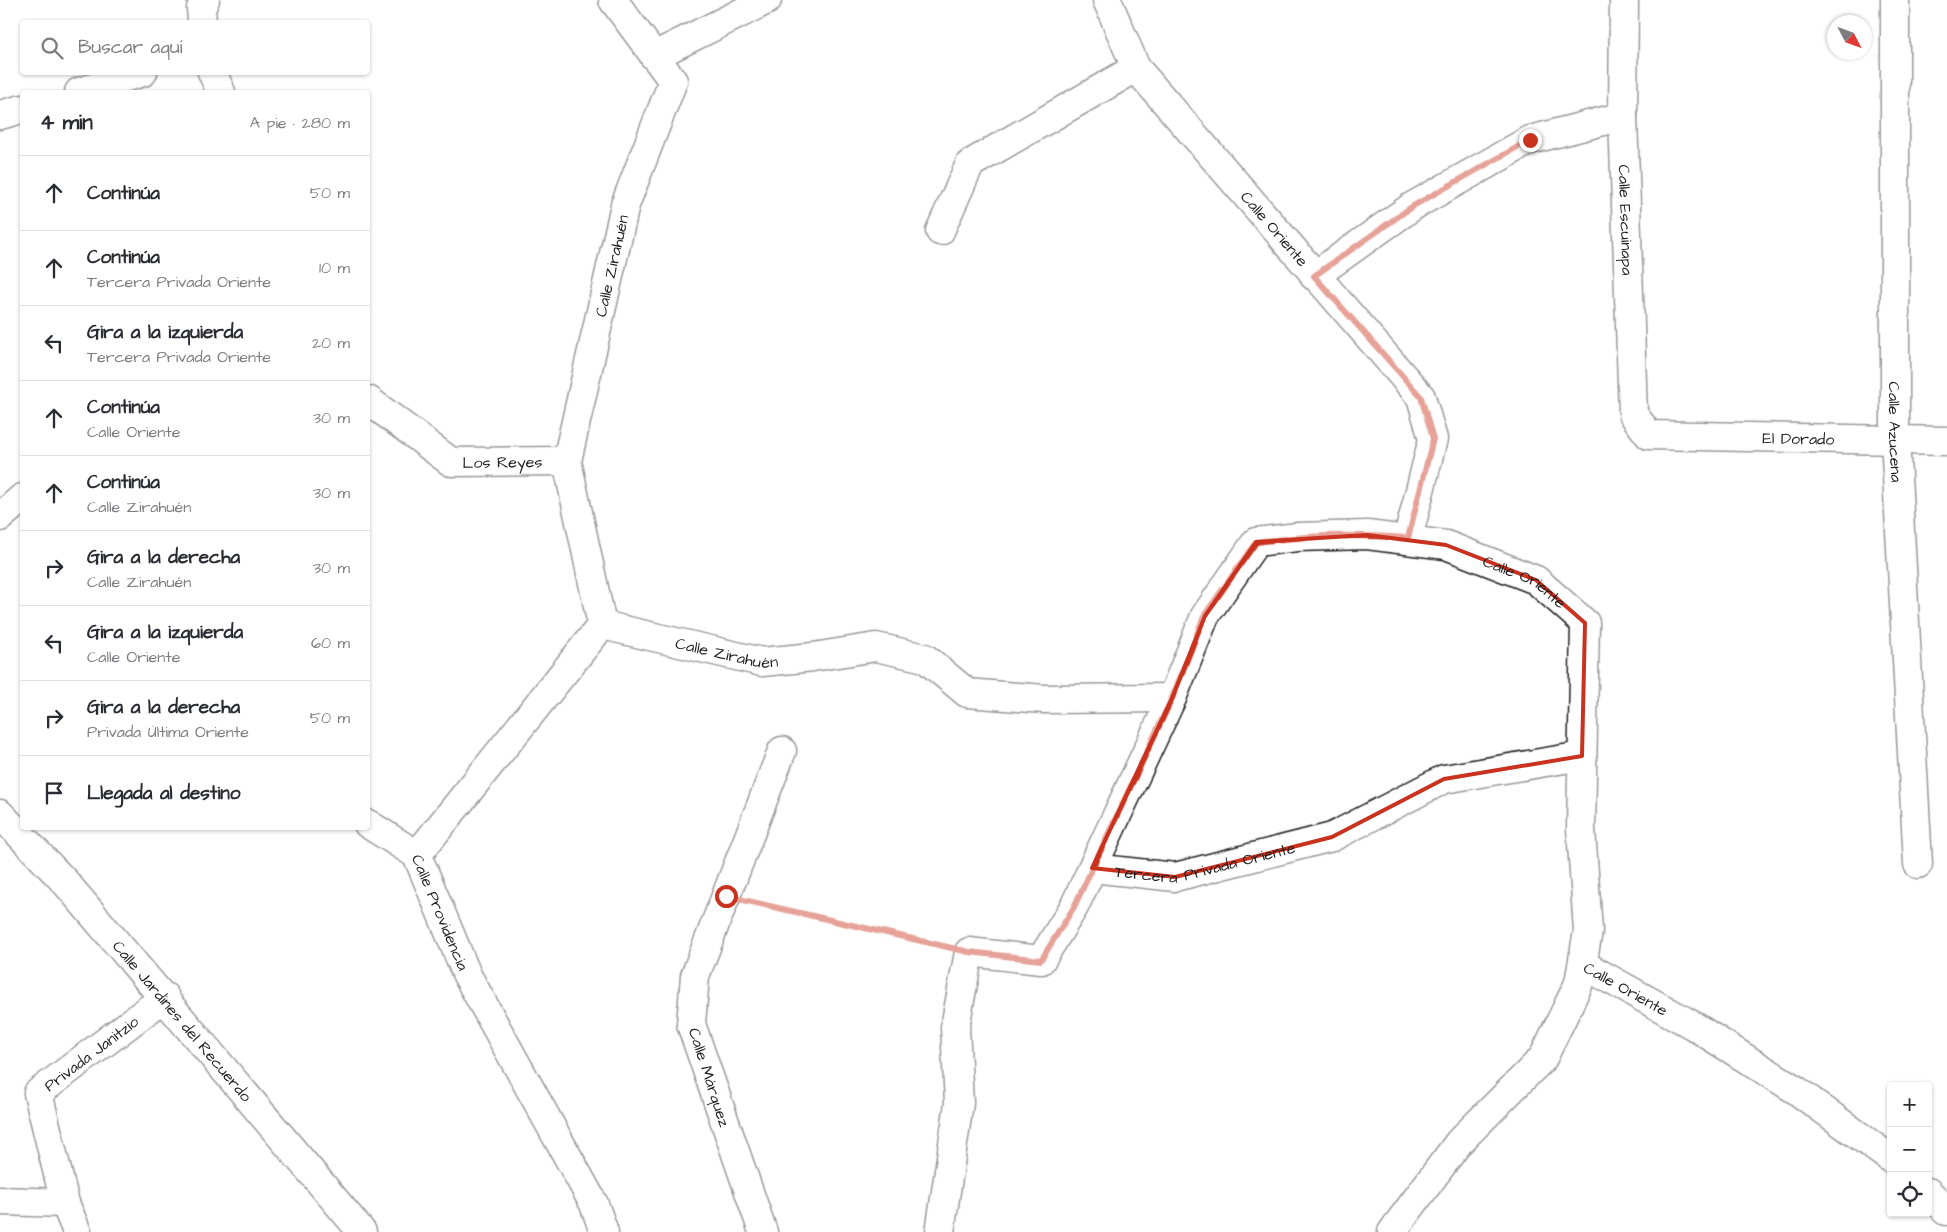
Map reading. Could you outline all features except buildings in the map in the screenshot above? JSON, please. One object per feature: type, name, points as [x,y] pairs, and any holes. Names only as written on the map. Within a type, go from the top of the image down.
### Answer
[{"type":"street","points":[[202,20],[201,8],[205,0]]},
{"type":"street","name":"Calle Zirahuén","points":[[613,0],[672,81],[625,204],[567,461],[602,625],[762,662],[876,647],[925,658],[967,693],[1044,699],[1172,698]]},
{"type":"street","points":[[654,56],[767,0]]},
{"type":"street","name":"Calle Oriente","points":[[1107,0],[1136,68],[1314,276],[1421,397],[1433,439],[1408,538],[1446,545],[1536,580],[1585,623],[1581,829],[1588,931],[1584,966],[1694,1026],[1788,1085],[1887,1156]]},
{"type":"street","name":"Calle Escuinapa","points":[[1624,0],[1623,116],[1632,414],[1649,435]]},
{"type":"street","name":"Calle Azucena","points":[[1895,0],[1895,438],[1918,864]]},
{"type":"street","points":[[940,231],[970,164],[1136,68]]},
{"type":"street","points":[[85,90],[133,75]]},
{"type":"street","points":[[213,75],[219,90]]},
{"type":"street","points":[[0,115],[20,110]]},
{"type":"street","points":[[1314,276],[1413,206],[1530,140],[1623,116]]},
{"type":"street","name":"Los Reyes","points":[[370,401],[451,462],[567,461]]},
{"type":"street","name":"El Dorado","points":[[1649,435],[1895,438],[1947,441]]},
{"type":"street","points":[[0,517],[20,500]]},
{"type":"street","points":[[1092,868],[1172,698],[1204,616],[1256,542],[1297,537],[1367,535],[1408,538]]},
{"type":"street","name":"Calle Providencia","points":[[602,625],[417,855],[467,975],[594,1204],[604,1232]]},
{"type":"street","name":"Calle Márquez","points":[[763,1232],[691,1024],[695,976],[782,751]]},
{"type":"street","name":"Tercera Privada Oriente","points":[[969,952],[1041,960],[1074,907],[1092,868],[1175,877],[1332,836],[1444,779],[1582,756]]},
{"type":"street","name":"Calle Jardines del Recuerdo","points":[[0,814],[66,883],[165,997],[362,1232]]},
{"type":"street","points":[[370,825],[417,855]]},
{"type":"street","points":[[940,1232],[959,1103],[955,1028],[969,952]]},
{"type":"street","points":[[1392,1232],[1459,1142],[1543,1058],[1580,983],[1584,966]]},
{"type":"street","name":"Privada Janitzio","points":[[77,1232],[66,1203],[38,1093],[165,997]]},
{"type":"street","points":[[1932,1196],[1947,1211]]},
{"type":"street","points":[[0,1201],[66,1203]]},
{"type":"path","points":[[726,896],[969,952]]},
{"type":"highlighted area","points":[[1367,535],[1446,545],[1536,580],[1585,623],[1582,756],[1444,779],[1332,837],[1175,877],[1092,868],[1172,698],[1205,616],[1256,542]]},
{"type":"route","points":[[726,896],[969,952],[1041,960],[1074,907],[1172,698],[1204,616],[1256,542],[1297,537],[1367,535],[1408,538],[1433,439],[1421,397],[1314,276],[1413,206],[1530,140]]}]
